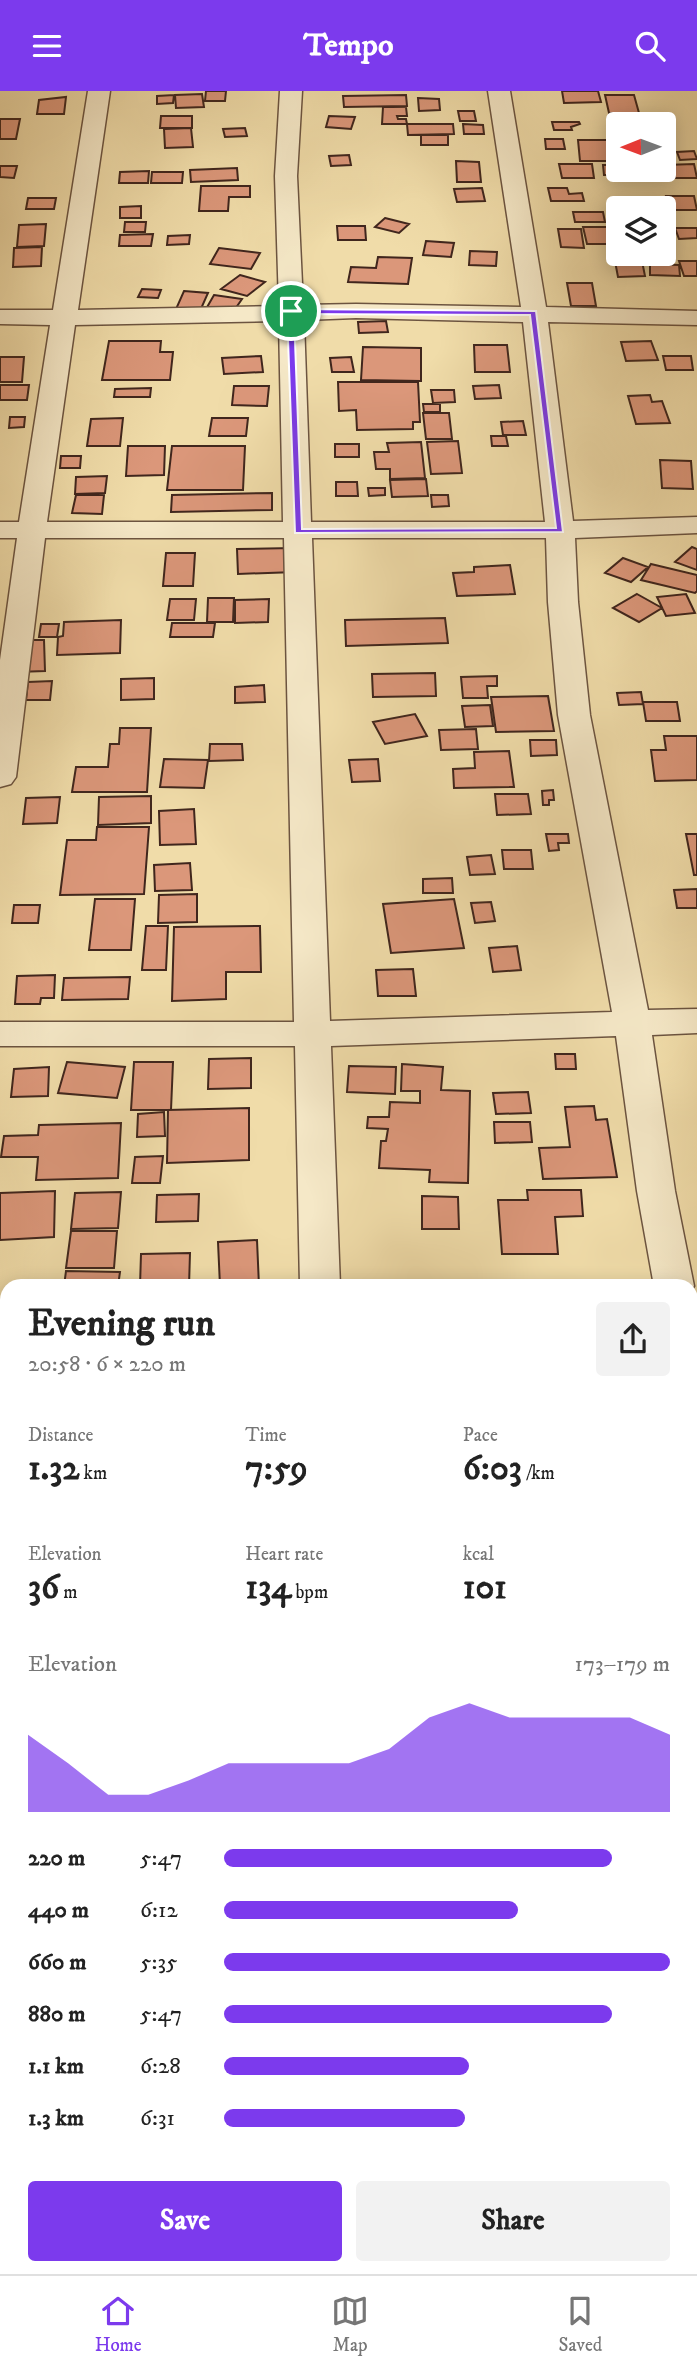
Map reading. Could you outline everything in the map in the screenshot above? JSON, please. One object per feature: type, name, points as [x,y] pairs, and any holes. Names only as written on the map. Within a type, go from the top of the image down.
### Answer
[{"type":"street","points":[[0,777],[30,529],[99,91]]},
{"type":"street","points":[[291,91],[286,176],[291,254],[320,1279]]},
{"type":"street","points":[[499,91],[534,313],[545,426],[560,530],[563,602],[574,715],[632,1021],[656,1191],[673,1279]]},
{"type":"street","points":[[0,317],[148,318],[291,311],[534,313],[697,318]]},
{"type":"street","points":[[0,530],[560,530],[697,525]]},
{"type":"street","points":[[0,1034],[311,1034],[632,1021],[697,1021]]},
{"type":"building","points":[[206,91],[226,91],[225,101],[205,101]]},
{"type":"building","points":[[562,91],[598,91],[601,102],[564,103]]},
{"type":"building","points":[[202,94],[204,107],[176,108],[175,95]]},
{"type":"building","points":[[174,95],[173,103],[157,104],[157,96]]},
{"type":"building","points":[[406,95],[407,106],[344,107],[343,96]]},
{"type":"building","points":[[605,95],[634,95],[639,112],[609,112]]},
{"type":"building","points":[[66,97],[64,114],[37,114],[39,100]]},
{"type":"building","points":[[418,98],[439,99],[440,110],[419,111]]},
{"type":"building","points":[[383,107],[406,107],[407,116],[397,116],[398,119],[406,119],[407,124],[382,124]]},
{"type":"building","points":[[458,111],[474,111],[476,121],[460,121]]},
{"type":"building","points":[[161,116],[192,116],[192,128],[160,128]]},
{"type":"building","points":[[329,116],[355,117],[351,129],[326,127]]},
{"type":"building","points":[[0,119],[20,119],[16,139],[0,139]]},
{"type":"building","points":[[552,122],[580,124],[571,127],[572,130],[554,130]]},
{"type":"building","points":[[407,124],[453,124],[454,134],[408,135]]},
{"type":"building","points":[[463,124],[483,125],[484,134],[464,134]]},
{"type":"building","points":[[191,128],[193,147],[165,148],[164,129]]},
{"type":"building","points":[[245,128],[247,136],[225,137],[223,129]]},
{"type":"building","points":[[421,135],[448,135],[448,145],[421,145]]},
{"type":"building","points":[[545,139],[563,139],[565,149],[546,149]]},
{"type":"building","points":[[578,140],[606,140],[606,161],[580,161]]},
{"type":"building","points":[[694,151],[697,159],[680,160],[677,152]]},
{"type":"building","points":[[349,155],[351,165],[331,166],[329,156]]},
{"type":"building","points":[[456,161],[479,162],[481,182],[457,182]]},
{"type":"building","points":[[559,164],[592,164],[594,178],[562,178]]},
{"type":"building","points":[[694,164],[697,178],[676,178],[676,165]]},
{"type":"building","points":[[0,166],[17,166],[14,178],[0,177]]},
{"type":"building","points":[[237,168],[238,180],[191,182],[190,170]]},
{"type":"building","points":[[149,171],[148,183],[119,183],[120,172]]},
{"type":"building","points":[[152,172],[183,172],[182,183],[151,183]]},
{"type":"building","points":[[201,186],[250,186],[250,197],[229,197],[228,211],[199,211]]},
{"type":"building","points":[[482,188],[485,201],[457,202],[454,189]]},
{"type":"building","points":[[548,188],[567,188],[569,194],[582,193],[584,201],[551,201]]},
{"type":"building","points":[[676,196],[694,196],[697,210],[676,210]]},
{"type":"building","points":[[28,198],[56,198],[54,209],[26,209]]},
{"type":"building","points":[[141,206],[141,218],[120,218],[120,207]]},
{"type":"building","points":[[573,212],[603,212],[605,222],[575,222]]},
{"type":"building","points":[[385,218],[409,224],[399,233],[375,227]]},
{"type":"building","points":[[125,222],[146,222],[145,232],[124,232]]},
{"type":"building","points":[[46,224],[44,246],[17,247],[19,225]]},
{"type":"building","points":[[337,226],[365,226],[366,240],[338,240]]},
{"type":"building","points":[[583,227],[606,227],[606,244],[587,244]]},
{"type":"building","points":[[676,228],[697,228],[697,238],[679,239]]},
{"type":"building","points":[[558,229],[581,229],[584,248],[561,247]]},
{"type":"building","points":[[153,234],[151,246],[119,246],[120,235]]},
{"type":"building","points":[[190,235],[189,244],[167,245],[168,236]]},
{"type":"building","points":[[426,241],[454,243],[451,257],[423,255]]},
{"type":"building","points":[[42,247],[41,266],[13,267],[14,248]]},
{"type":"building","points":[[219,248],[260,253],[251,269],[210,264]]},
{"type":"building","points":[[470,251],[497,252],[496,266],[469,265]]},
{"type":"building","points":[[378,257],[412,258],[408,284],[348,282],[351,267],[376,268]]},
{"type":"building","points":[[679,261],[697,261],[697,276],[684,276]]},
{"type":"building","points":[[679,265],[680,276],[650,275],[650,266]]},
{"type":"building","points":[[616,266],[643,266],[645,276],[618,277]]},
{"type":"building","points":[[240,275],[265,282],[247,296],[221,289]]},
{"type":"building","points":[[567,283],[592,283],[596,306],[571,306]]},
{"type":"building","points":[[142,289],[161,290],[158,298],[138,297]]},
{"type":"building","points":[[184,291],[208,293],[200,311],[176,309]]},
{"type":"building","points":[[214,295],[242,299],[233,312],[206,309]]},
{"type":"building","points":[[386,321],[388,332],[359,333],[358,322]]},
{"type":"building","points":[[109,341],[161,341],[160,352],[173,352],[170,380],[102,380]]},
{"type":"building","points":[[651,341],[658,360],[626,361],[621,342]]},
{"type":"building","points":[[474,345],[507,345],[510,372],[475,372]]},
{"type":"building","points":[[363,347],[421,348],[421,381],[361,380]]},
{"type":"building","points":[[261,356],[263,372],[224,374],[222,358]]},
{"type":"building","points":[[663,356],[691,356],[693,370],[666,370]]},
{"type":"building","points":[[0,357],[24,357],[22,382],[0,382]]},
{"type":"building","points":[[351,357],[354,372],[332,372],[330,358]]},
{"type":"building","points":[[338,382],[418,382],[420,422],[413,422],[413,429],[357,430],[356,410],[339,411]]},
{"type":"building","points":[[0,385],[29,385],[27,400],[0,400]]},
{"type":"building","points":[[499,385],[501,398],[475,399],[473,386]]},
{"type":"building","points":[[234,386],[269,386],[267,406],[232,405]]},
{"type":"building","points":[[151,388],[150,397],[114,397],[115,389]]},
{"type":"building","points":[[431,390],[454,390],[455,402],[433,403]]},
{"type":"building","points":[[650,395],[652,402],[662,401],[670,423],[636,424],[628,396]]},
{"type":"building","points":[[423,404],[440,404],[440,412],[424,412]]},
{"type":"building","points":[[423,413],[449,413],[452,439],[426,439]]},
{"type":"building","points":[[10,417],[25,417],[24,427],[9,428]]},
{"type":"building","points":[[123,418],[120,446],[87,446],[91,419]]},
{"type":"building","points":[[212,418],[248,418],[246,436],[209,436]]},
{"type":"building","points":[[523,421],[526,435],[503,435],[501,422]]},
{"type":"building","points":[[491,436],[506,436],[508,446],[492,446]]},
{"type":"building","points":[[458,441],[462,473],[431,474],[427,442]]},
{"type":"building","points":[[421,442],[425,478],[390,479],[390,469],[376,469],[374,452],[389,452],[387,443]]},
{"type":"building","points":[[335,444],[359,444],[359,457],[335,457]]},
{"type":"building","points":[[128,446],[165,446],[164,475],[126,476]]},
{"type":"building","points":[[172,446],[245,446],[243,490],[167,490]]},
{"type":"building","points":[[61,456],[81,456],[80,468],[60,468]]},
{"type":"building","points":[[660,460],[691,461],[693,489],[662,488]]},
{"type":"building","points":[[107,476],[105,493],[75,494],[76,477]]},
{"type":"building","points":[[426,479],[428,496],[392,497],[390,480]]},
{"type":"building","points":[[336,482],[357,482],[358,496],[336,496]]},
{"type":"building","points":[[368,488],[385,488],[385,495],[369,496]]},
{"type":"building","points":[[272,493],[272,510],[171,512],[172,495]]},
{"type":"building","points":[[76,495],[104,495],[102,514],[72,513]]},
{"type":"building","points":[[431,495],[448,495],[449,506],[432,507]]},
{"type":"building","points":[[692,547],[697,549],[697,570],[675,562]]},
{"type":"building","points":[[293,548],[295,572],[238,574],[237,549]]},
{"type":"building","points":[[166,553],[195,553],[193,586],[163,586]]},
{"type":"building","points":[[623,558],[648,567],[631,582],[605,573]]},
{"type":"building","points":[[651,564],[697,575],[697,591],[695,593],[641,580]]},
{"type":"building","points":[[510,565],[515,594],[457,596],[453,573],[474,572],[474,567]]},
{"type":"building","points":[[637,594],[662,608],[639,622],[613,608]]},
{"type":"building","points":[[686,594],[695,613],[666,616],[657,597]]},
{"type":"building","points":[[208,598],[234,598],[233,622],[207,622]]},
{"type":"building","points":[[170,599],[196,599],[194,620],[167,620]]},
{"type":"building","points":[[269,599],[268,622],[235,623],[235,600]]},
{"type":"building","points":[[445,618],[448,643],[346,646],[345,620]]},
{"type":"building","points":[[121,620],[120,653],[57,655],[58,637],[63,636],[64,622]]},
{"type":"building","points":[[172,623],[215,623],[213,637],[170,637]]},
{"type":"building","points":[[41,624],[59,624],[57,637],[39,637]]},
{"type":"building","points":[[20,640],[44,640],[45,671],[17,672]]},
{"type":"building","points":[[435,673],[436,696],[373,697],[372,674]]},
{"type":"building","points":[[497,676],[497,686],[487,686],[488,698],[463,698],[461,677]]},
{"type":"building","points":[[154,678],[154,699],[121,700],[121,679]]},
{"type":"building","points":[[52,681],[50,700],[26,700],[28,682]]},
{"type":"building","points":[[264,685],[265,702],[235,703],[235,687]]},
{"type":"building","points":[[641,692],[643,704],[619,705],[617,693]]},
{"type":"building","points":[[548,696],[554,731],[496,732],[491,697]]},
{"type":"building","points":[[643,702],[677,702],[680,721],[646,721]]},
{"type":"building","points":[[490,705],[493,726],[465,727],[462,706]]},
{"type":"building","points":[[415,714],[427,736],[385,744],[373,722]]},
{"type":"building","points":[[120,728],[151,728],[147,792],[72,792],[76,767],[108,767],[110,744],[119,744]]},
{"type":"building","points":[[476,729],[478,749],[441,750],[439,730]]},
{"type":"building","points":[[664,736],[697,736],[697,780],[655,781],[651,750],[666,750]]},
{"type":"building","points":[[530,740],[556,740],[557,755],[531,756]]},
{"type":"building","points":[[210,744],[242,744],[243,760],[209,761]]},
{"type":"building","points":[[509,751],[514,787],[454,788],[453,769],[475,768],[474,752]]},
{"type":"building","points":[[164,759],[208,760],[204,788],[160,787]]},
{"type":"building","points":[[378,759],[380,781],[352,782],[349,760]]},
{"type":"building","points":[[553,790],[554,800],[549,800],[549,805],[543,805],[542,791]]},
{"type":"building","points":[[495,794],[528,794],[531,814],[497,815]]},
{"type":"building","points":[[151,796],[151,823],[98,825],[99,797]]},
{"type":"building","points":[[60,797],[57,823],[23,824],[26,798]]},
{"type":"building","points":[[194,809],[196,844],[160,845],[159,811]]},
{"type":"building","points":[[97,827],[149,827],[144,894],[60,895],[67,840],[96,840]]},
{"type":"building","points":[[546,834],[568,834],[569,843],[558,843],[559,850],[549,851]]},
{"type":"building","points":[[686,834],[697,834],[697,875],[694,875]]},
{"type":"building","points":[[502,850],[531,850],[533,869],[504,869]]},
{"type":"building","points":[[491,855],[495,874],[470,875],[467,857]]},
{"type":"building","points":[[190,863],[192,890],[155,891],[154,865]]},
{"type":"building","points":[[452,878],[453,893],[423,893],[423,879]]},
{"type":"building","points":[[697,889],[697,908],[677,908],[674,890]]},
{"type":"building","points":[[197,894],[197,922],[158,923],[159,895]]},
{"type":"building","points":[[95,899],[135,899],[131,950],[89,950]]},
{"type":"building","points":[[454,899],[464,948],[391,953],[383,904]]},
{"type":"building","points":[[491,902],[495,921],[475,923],[471,903]]},
{"type":"building","points":[[14,905],[40,905],[38,923],[12,923]]},
{"type":"building","points":[[146,926],[168,926],[166,970],[142,970]]},
{"type":"building","points":[[260,926],[261,972],[226,972],[226,999],[172,1001],[174,927]]},
{"type":"building","points":[[517,946],[521,970],[493,972],[489,948]]},
{"type":"building","points":[[413,969],[416,996],[378,996],[376,970]]},
{"type":"building","points":[[55,975],[54,998],[41,998],[40,1004],[15,1004],[17,976]]},
{"type":"building","points":[[130,977],[128,999],[62,1000],[64,978]]},
{"type":"building","points":[[555,1054],[575,1054],[576,1069],[556,1069]]},
{"type":"building","points":[[251,1058],[251,1088],[208,1089],[209,1059]]},
{"type":"building","points":[[67,1062],[125,1067],[117,1098],[58,1093]]},
{"type":"building","points":[[134,1062],[173,1062],[171,1110],[131,1110]]},
{"type":"building","points":[[402,1064],[443,1067],[441,1090],[470,1091],[468,1183],[429,1182],[430,1170],[379,1168],[381,1141],[386,1141],[388,1129],[367,1128],[368,1117],[389,1117],[390,1102],[420,1103],[420,1091],[401,1091]]},
{"type":"building","points":[[349,1066],[396,1067],[395,1094],[347,1092]]},
{"type":"building","points":[[49,1067],[48,1096],[11,1097],[14,1069]]},
{"type":"building","points":[[528,1092],[531,1113],[496,1114],[493,1093]]},
{"type":"building","points":[[594,1106],[596,1120],[607,1119],[617,1177],[543,1179],[539,1148],[570,1147],[565,1107]]},
{"type":"building","points":[[249,1108],[249,1160],[167,1163],[168,1110]]},
{"type":"building","points":[[164,1112],[165,1136],[137,1137],[138,1114]]},
{"type":"building","points":[[494,1122],[530,1122],[532,1142],[495,1143]]},
{"type":"building","points":[[121,1123],[118,1178],[36,1180],[38,1157],[1,1157],[4,1136],[38,1135],[39,1125]]},
{"type":"building","points":[[163,1156],[160,1183],[132,1183],[135,1157]]},
{"type":"building","points":[[527,1190],[581,1190],[583,1216],[555,1217],[558,1254],[502,1254],[498,1200],[528,1200]]},
{"type":"building","points":[[55,1191],[54,1237],[0,1240],[0,1193]]},
{"type":"building","points":[[121,1192],[118,1228],[71,1229],[75,1193]]},
{"type":"building","points":[[199,1194],[198,1221],[156,1222],[157,1195]]},
{"type":"building","points":[[422,1196],[458,1197],[459,1229],[422,1229]]},
{"type":"building","points":[[71,1231],[117,1231],[114,1268],[66,1268]]},
{"type":"building","points":[[257,1240],[259,1279],[220,1279],[218,1242]]},
{"type":"building","points":[[190,1253],[189,1279],[140,1279],[141,1254]]},
{"type":"building","points":[[66,1271],[120,1272],[119,1279],[65,1279]]},
{"type":"route","points":[[291,311],[534,313],[545,426],[560,530],[298,531],[291,311]]}]
